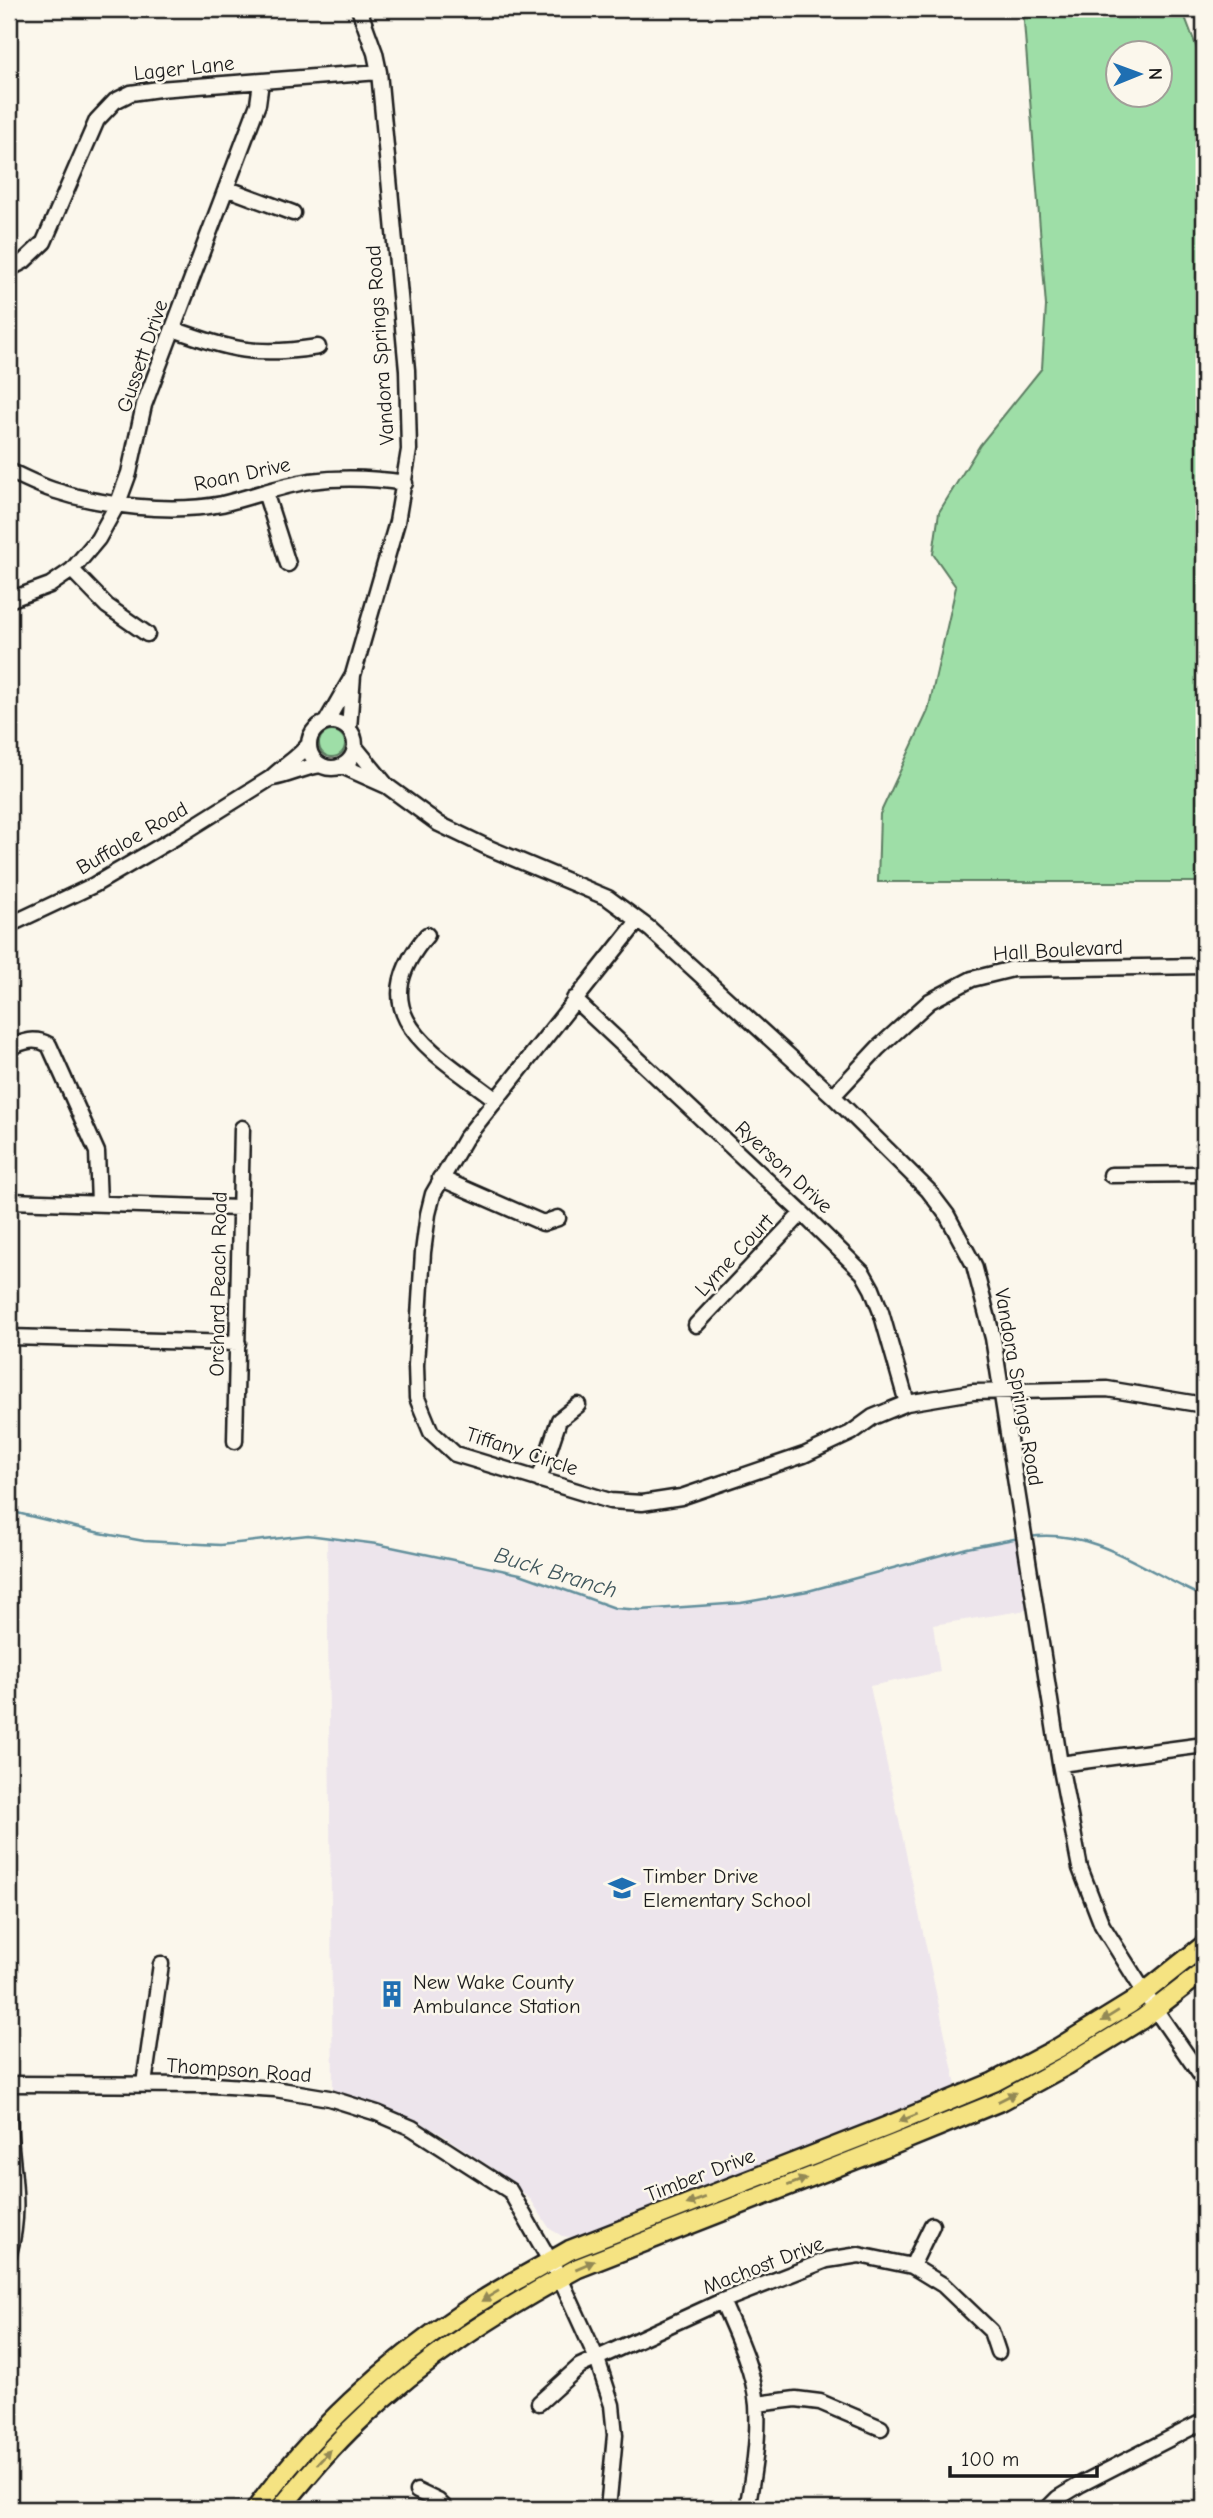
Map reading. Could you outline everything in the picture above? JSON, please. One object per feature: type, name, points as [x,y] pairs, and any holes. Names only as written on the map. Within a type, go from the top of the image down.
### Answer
[{"type":"main road","name":"Timber Drive","points":[[256,2509],[345,2407],[412,2348],[464,2312],[570,2250],[994,2082],[1058,2048],[1145,1993],[1204,1945]]},
{"type":"main road","name":"Timber Drive","points":[[280,2509],[359,2421],[425,2364],[474,2328],[578,2268],[1003,2100],[1067,2065],[1155,2009],[1204,1971]]},
{"type":"street","name":"Vandora Springs Road","points":[[349,729],[353,676],[380,586],[405,483],[409,450],[409,401],[379,72],[359,9]]},
{"type":"street","name":"Lager Lane","points":[[9,268],[24,261],[44,242],[86,141],[97,120],[115,101],[131,93],[379,72]]},
{"type":"street","name":"Gussett Drive","points":[[9,600],[50,586],[72,570],[98,539],[118,503],[129,473],[144,405],[258,104],[261,82]]},
{"type":"street","points":[[226,188],[293,213]]},
{"type":"street","points":[[173,329],[213,343],[256,353],[318,347]]},
{"type":"street","name":"Roan Drive","points":[[9,471],[52,490],[97,501],[150,507],[220,504],[307,482],[343,478],[405,483]]},
{"type":"street","points":[[265,492],[288,564]]},
{"type":"street","points":[[72,570],[107,606],[147,634]]},
{"type":"street","name":"Vandora Springs Road","points":[[326,722],[353,676]]},
{"type":"street","points":[[326,722],[338,723],[349,729],[355,747],[348,761],[342,766],[328,768],[312,757],[309,744],[314,730],[326,722]]},
{"type":"street","name":"Buffaloe Road","points":[[9,925],[94,885],[183,834],[271,778],[283,766],[298,757],[309,744]]},
{"type":"street","name":"Vandora Springs Road","points":[[355,747],[387,786]]},
{"type":"street","name":"Buffaloe Road","points":[[271,778],[321,765]]},
{"type":"street","name":"Vandora Springs Road","points":[[342,766],[387,786],[439,824],[608,898],[638,920],[833,1096],[928,1190],[947,1215],[974,1265],[982,1290],[1001,1390],[1060,1764],[1080,1868],[1102,1925],[1204,2080]]},
{"type":"street","name":"Tiffany Circle","points":[[638,920],[495,1099],[440,1178],[428,1214],[423,1252],[416,1365],[417,1398],[431,1432],[456,1454],[610,1501],[642,1503],[681,1497],[804,1455],[851,1433],[873,1418],[907,1404],[973,1392],[1107,1389],[1204,1405]]},
{"type":"street","points":[[427,935],[405,966],[399,993],[405,1021],[419,1040],[495,1099]]},
{"type":"street","name":"Hall Boulevard","points":[[833,1096],[878,1048],[930,1001],[972,979],[1013,969],[1204,966]]},
{"type":"street","name":"Ryerson Drive","points":[[574,999],[863,1273],[881,1312],[907,1404]]},
{"type":"street","points":[[9,1048],[30,1040],[39,1040],[49,1045],[97,1153],[99,1203]]},
{"type":"street","name":"Orchard Peach Road","points":[[235,1441],[242,1128]]},
{"type":"street","points":[[1111,1175],[1204,1174]]},
{"type":"street","points":[[440,1178],[542,1223],[558,1218]]},
{"type":"street","points":[[9,1201],[240,1208]]},
{"type":"street","name":"Lyme Court","points":[[696,1325],[802,1213]]},
{"type":"street","points":[[9,1337],[238,1343]]},
{"type":"street","points":[[540,1480],[559,1420],[578,1405]]},
{"type":"street","points":[[1060,1764],[1204,1745]]},
{"type":"street","points":[[144,2084],[161,1964]]},
{"type":"street","name":"Thompson Road","points":[[9,2084],[144,2084],[275,2089],[329,2098],[377,2113],[412,2128],[510,2191],[560,2278],[597,2359],[612,2405],[615,2435],[608,2509]]},
{"type":"street","points":[[9,2116],[17,2199],[15,2233],[9,2254]]},
{"type":"street","points":[[912,2266],[932,2225]]},
{"type":"street","name":"Machost Drive","points":[[539,2403],[580,2366],[722,2301],[827,2260],[859,2255],[912,2266],[943,2286],[990,2331],[998,2352]]},
{"type":"street","points":[[722,2301],[743,2350],[757,2404],[755,2458],[747,2509]]},
{"type":"street","points":[[757,2404],[796,2399],[820,2402],[881,2428]]},
{"type":"street","points":[[1047,2509],[1058,2498],[1081,2484],[1204,2421]]},
{"type":"street","points":[[417,2491],[438,2501],[446,2509]]},
{"type":"shaded area","name":"Timber Drive Elementary School","points":[[327,1537],[377,1544],[520,1574],[615,1608],[642,1610],[741,1603],[808,1591],[967,1548],[1017,1538],[1027,1610],[933,1625],[940,1672],[870,1686],[957,2090],[576,2238],[562,2236],[550,2229],[531,2200],[504,2176],[441,2134],[385,2107],[333,2092]]},
{"type":"green space","points":[[1023,9],[1182,9],[1204,67],[1204,882],[878,882],[880,814],[928,711],[956,587],[933,554],[939,512],[980,445],[1042,368],[1046,306]]},
{"type":"green space","points":[[332,731],[341,735],[345,744],[341,753],[332,757],[323,753],[319,744],[323,735]]},
{"type":"waterway","name":"Buck Branch","points":[[9,1511],[144,1541],[220,1545],[308,1535],[377,1544],[520,1574],[615,1608],[641,1610],[741,1603],[808,1591],[967,1548],[1019,1538]]},
{"type":"waterway","name":"Buck Branch","points":[[1029,1537],[1053,1536],[1099,1545],[1204,1597]]},
{"type":"place","name":"Timber Drive Elementary School","points":[[622,1888]]},
{"type":"place","name":"New Wake County Ambulance Station","points":[[392,1994]]}]
